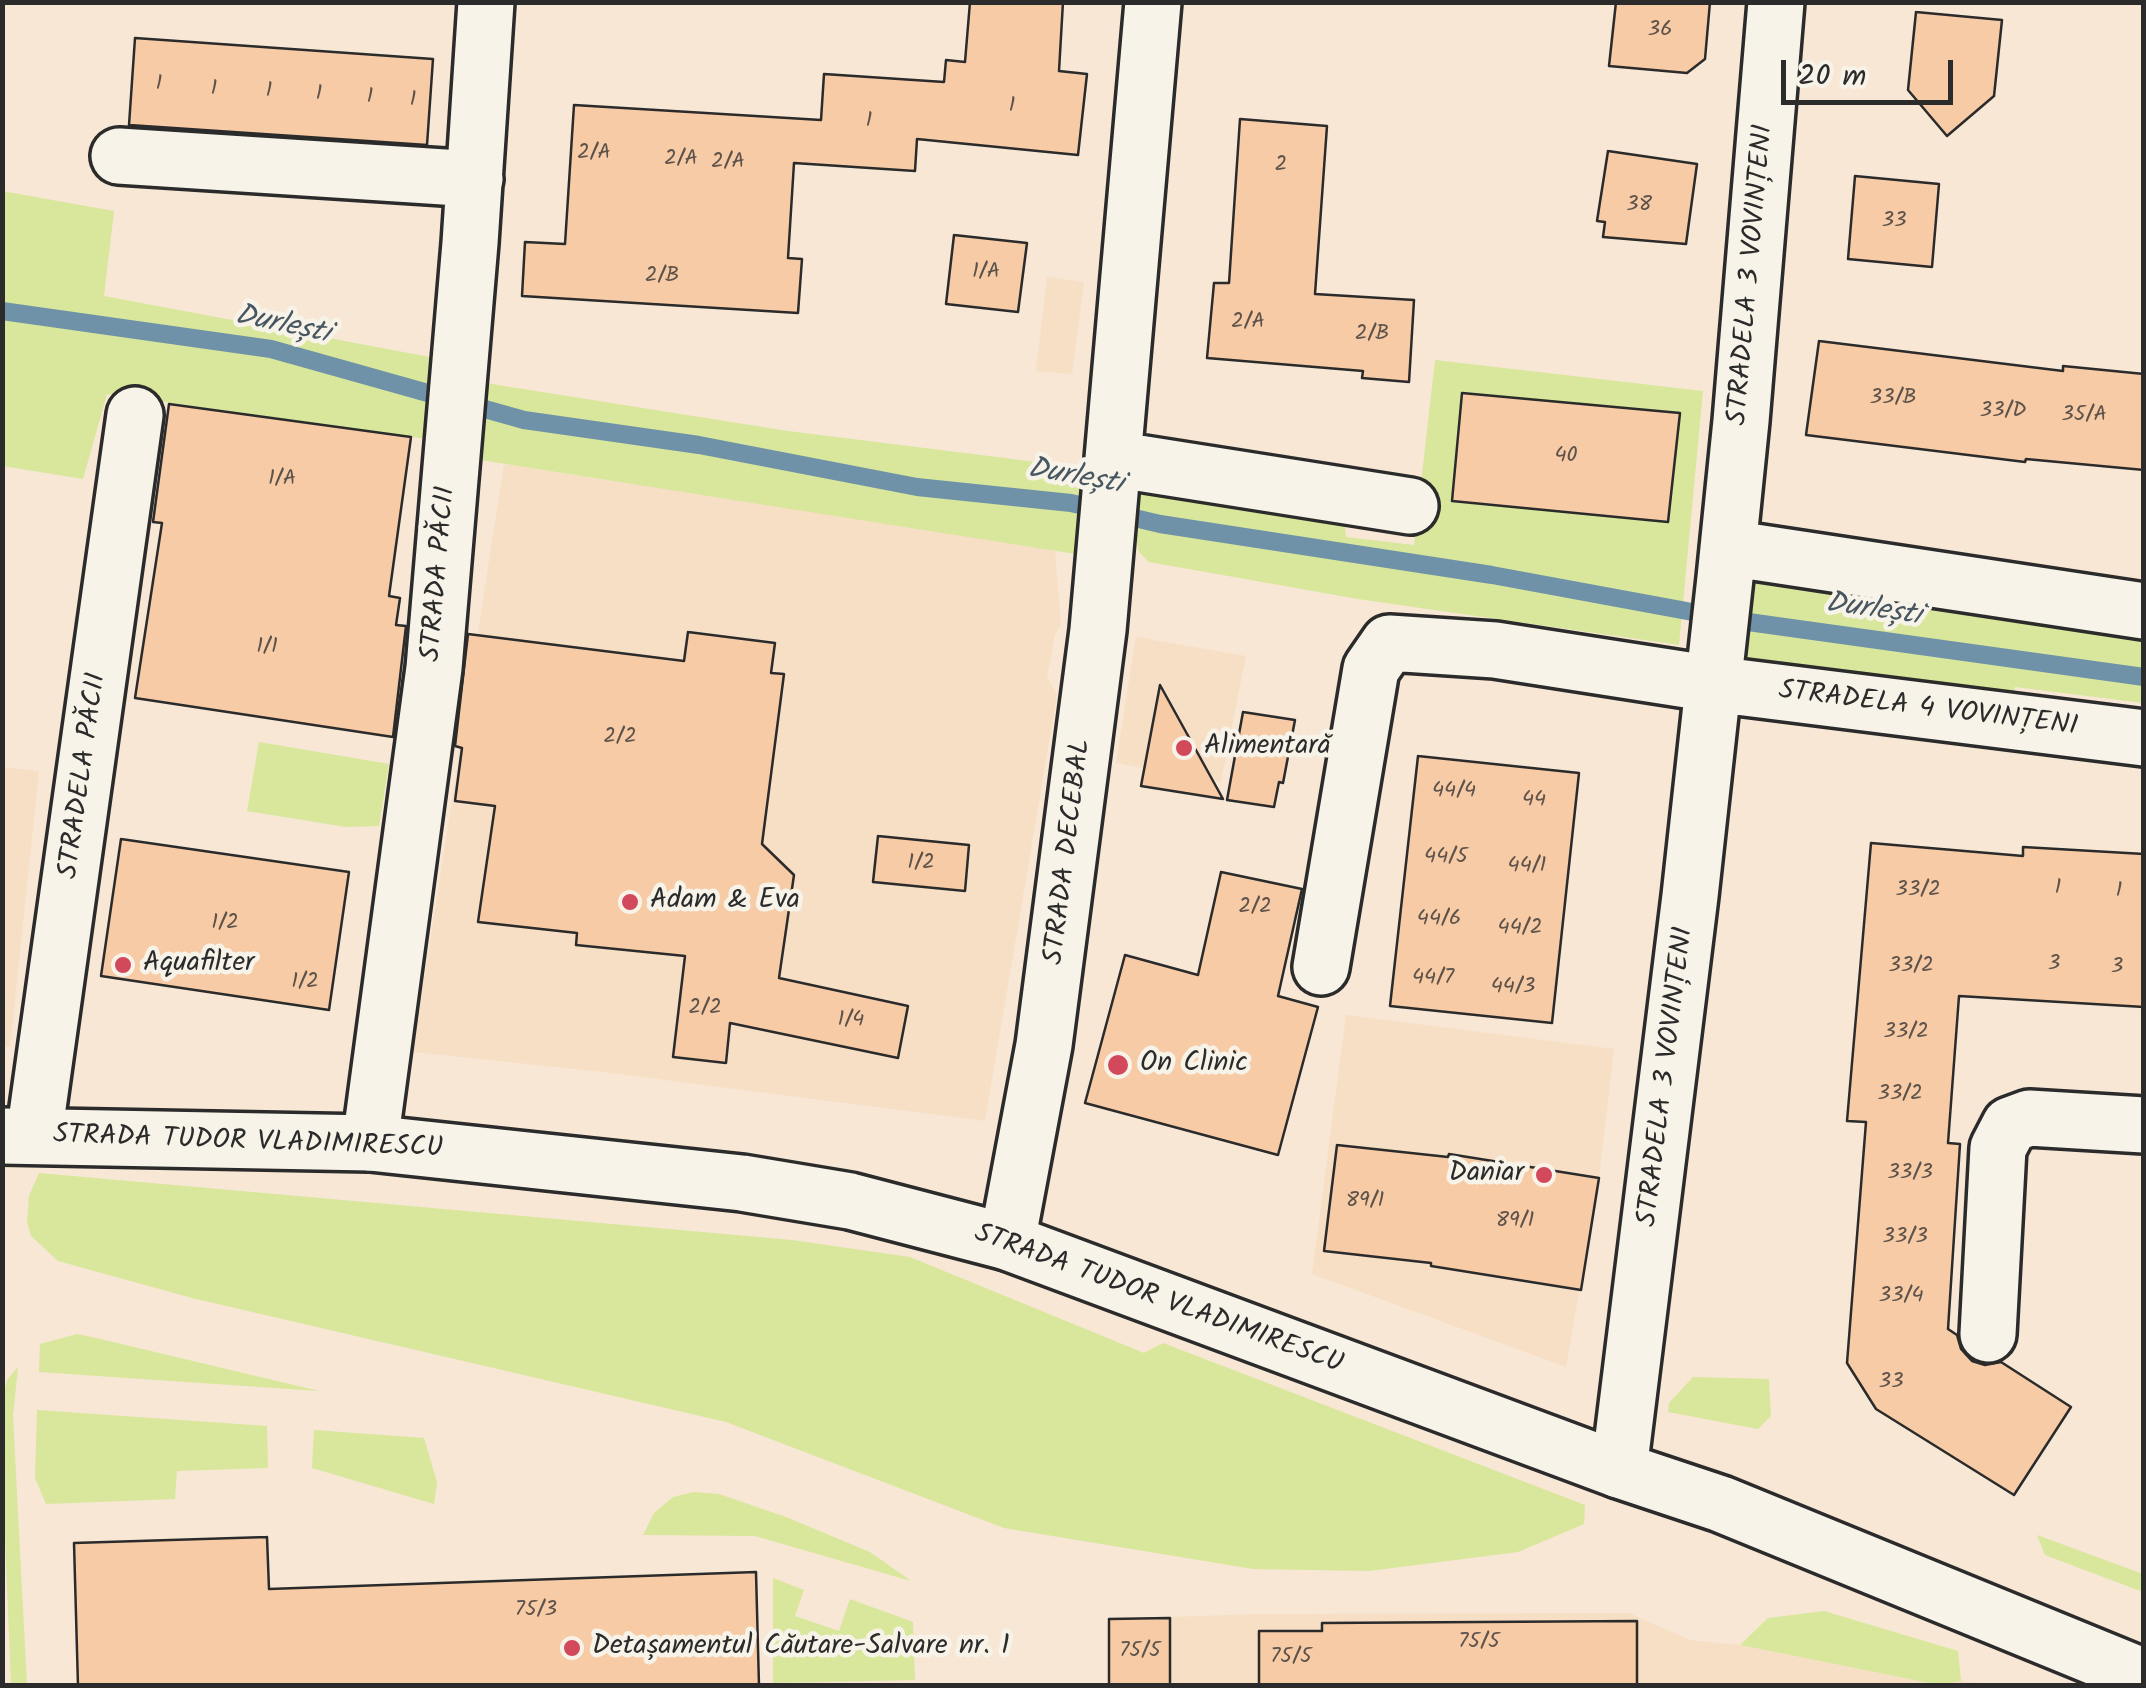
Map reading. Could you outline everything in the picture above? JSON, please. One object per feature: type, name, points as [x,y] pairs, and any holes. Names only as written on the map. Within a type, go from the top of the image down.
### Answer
[{"type":"street","name":"STRADA PĂCII","points":[[370,1143],[434,668],[486,2]]},
{"type":"street","name":"STRADA DECEBAL","points":[[1007,1242],[1044,1045],[1098,630],[1152,2]]},
{"type":"street","name":"STRADELA 3 VOVINȚENI","points":[[1620,1470],[1742,421],[1776,2]]},
{"type":"street","points":[[120,156],[475,179]]},
{"type":"street","name":"STRADELA PĂCII","points":[[18,1136],[135,415]]},
{"type":"street","points":[[1112,466],[1410,506]]},
{"type":"street","points":[[1726,563],[2144,610]]},
{"type":"street","points":[[1321,968],[1372,668],[1389,643],[1714,670]]},
{"type":"street","name":"STRADELA 4 VOVINȚENI","points":[[1714,670],[2144,738]]},
{"type":"street","points":[[1988,1334],[1998,1148],[2010,1125],[2028,1118],[2144,1125]]},
{"type":"street","name":"STRADA TUDOR VLADIMIRESCU","points":[[18,1136],[370,1143],[742,1183],[850,1201],[1007,1242],[1721,1504],[2144,1677]]},
{"type":"shaded area","points":[[1047,277],[1084,282],[1072,374],[1036,371]]},
{"type":"shaded area","name":"Adam & Eva","points":[[504,464],[1055,549],[1061,625],[1055,635],[1047,677],[1057,695],[985,1121],[413,1052]]},
{"type":"shaded area","points":[[1136,637],[1246,656],[1221,782],[1116,763]]},
{"type":"shaded area","points":[[3,767],[39,771],[10,1047],[2,1047]]},
{"type":"shaded area","points":[[1346,1015],[1614,1049],[1599,1178],[1566,1367],[1312,1274]]},
{"type":"shaded area","points":[[1629,1613],[1690,1640],[1740,1645],[1938,1685],[1961,1681],[2000,1685],[1109,1686],[1109,1619],[1259,1614]]},
{"type":"green space","points":[[2,191],[114,211],[104,296],[430,357],[427,439],[107,394],[83,479],[3,466]]},
{"type":"green space","points":[[1435,360],[1703,391],[1679,645],[1358,599],[1149,562],[1139,552],[1134,530],[1136,500],[1151,484],[1344,515],[1346,537],[1414,545]]},
{"type":"green space","points":[[479,382],[788,431],[1061,465],[1063,482],[1089,493],[1082,555],[474,459]]},
{"type":"green space","points":[[1753,583],[2143,639],[2143,703],[2015,687],[2013,697],[1752,667],[1732,651],[1732,606]]},
{"type":"green space","points":[[259,742],[389,764],[379,826],[346,827],[247,811]]},
{"type":"green space","points":[[39,1173],[792,1240],[910,1257],[1144,1353],[1163,1343],[1585,1505],[1584,1524],[1518,1552],[1369,1571],[1253,1569],[1004,1528],[726,1422],[192,1298],[58,1261],[31,1236],[27,1222],[29,1196]]},
{"type":"green space","points":[[77,1334],[319,1391],[39,1372],[40,1344]]},
{"type":"green space","points":[[18,1367],[13,1416],[27,1686],[11,1685],[3,1488],[3,1397],[7,1380]]},
{"type":"green space","points":[[1693,1377],[1769,1379],[1771,1416],[1758,1429],[1668,1412],[1669,1403]]},
{"type":"green space","points":[[37,1410],[267,1426],[268,1468],[177,1471],[175,1499],[46,1504],[35,1478]]},
{"type":"green space","points":[[314,1430],[424,1438],[437,1482],[434,1504],[312,1468]]},
{"type":"green space","points":[[694,1492],[719,1494],[786,1517],[870,1552],[911,1581],[755,1536],[643,1535],[654,1513],[673,1497]]},
{"type":"green space","points":[[2037,1535],[2143,1574],[2143,1592],[2045,1555]]},
{"type":"green space","points":[[773,1578],[804,1590],[795,1616],[839,1631],[850,1599],[913,1622],[915,1680],[773,1683]]},
{"type":"green space","points":[[1824,1611],[1958,1651],[1961,1681],[1939,1685],[1740,1645],[1768,1618]]},
{"type":"building","points":[[970,2],[1063,2],[1059,71],[1087,74],[1078,155],[917,139],[915,171],[794,163],[788,258],[802,259],[798,313],[522,296],[525,242],[565,244],[574,105],[821,120],[824,74],[944,82],[946,60],[965,62]]},
{"type":"building","points":[[1616,2],[1710,2],[1705,59],[1687,73],[1609,66]]},
{"type":"building","points":[[1916,12],[2002,20],[1994,96],[1947,136],[1908,90]]},
{"type":"building","points":[[135,38],[433,59],[427,145],[129,125]]},
{"type":"building","points":[[1240,119],[1327,126],[1315,294],[1414,300],[1409,382],[1362,378],[1363,371],[1207,358],[1214,283],[1229,283]]},
{"type":"building","points":[[1608,151],[1697,164],[1686,244],[1603,237],[1605,222],[1597,221]]},
{"type":"building","points":[[1855,176],[1939,184],[1932,267],[1848,259]]},
{"type":"building","points":[[954,235],[1027,243],[1018,312],[946,304]]},
{"type":"building","points":[[1819,341],[2063,371],[2063,366],[2144,374],[2144,470],[2026,459],[2025,462],[1806,435]]},
{"type":"building","points":[[1462,393],[1680,413],[1668,522],[1452,501]]},
{"type":"building","points":[[169,404],[411,437],[389,596],[400,598],[396,625],[406,626],[393,737],[135,698],[162,523],[153,522]]},
{"type":"building","points":[[688,632],[775,643],[771,673],[784,674],[762,844],[794,875],[779,978],[908,1006],[898,1058],[730,1023],[726,1063],[673,1057],[685,956],[576,945],[577,933],[478,922],[495,806],[455,801],[462,748],[455,746],[468,634],[684,661]]},
{"type":"building","points":[[1160,685],[1223,799],[1141,786]]},
{"type":"building","points":[[1243,712],[1295,720],[1283,783],[1279,782],[1274,807],[1227,800]]},
{"type":"building","points":[[1418,756],[1579,773],[1552,1023],[1390,1006]]},
{"type":"building","points":[[878,836],[969,845],[965,891],[873,882]]},
{"type":"building","points":[[121,839],[349,872],[329,1010],[101,976]]},
{"type":"building","points":[[1871,843],[2023,856],[2023,847],[2144,854],[2144,1007],[1959,996],[1948,1143],[1960,1144],[1948,1329],[1957,1335],[1961,1349],[1972,1361],[1985,1365],[2001,1362],[2071,1407],[2014,1495],[1876,1409],[1847,1363],[1866,1122],[1847,1121]]},
{"type":"building","points":[[1221,872],[1302,889],[1278,996],[1318,1007],[1278,1155],[1085,1103],[1125,955],[1198,975]]},
{"type":"building","points":[[1337,1145],[1448,1157],[1449,1154],[1599,1178],[1581,1290],[1431,1263],[1324,1251]]},
{"type":"building","points":[[267,1537],[269,1589],[756,1572],[759,1686],[78,1686],[74,1543]]},
{"type":"building","points":[[1170,1618],[1170,1686],[1109,1686],[1109,1619]]},
{"type":"building","points":[[1637,1621],[1637,1686],[1259,1686],[1259,1631],[1322,1631],[1322,1623]]},
{"type":"waterway","name":"Durlești","points":[[2,311],[271,349],[524,420],[699,445],[917,487],[1071,503],[1160,524],[1492,575],[1741,621],[2144,677]]},
{"type":"place","name":"Alimentară","points":[[1184,748]]},
{"type":"place","name":"Adam & Eva","points":[[630,902]]},
{"type":"place","name":"Aquafilter","points":[[123,965]]},
{"type":"place","name":"On Clinic","points":[[1118,1065]]},
{"type":"place","name":"Daniar","points":[[1544,1175]]},
{"type":"place","name":"Detașamentul Căutare-Salvare nr. 1","points":[[572,1648]]}]
